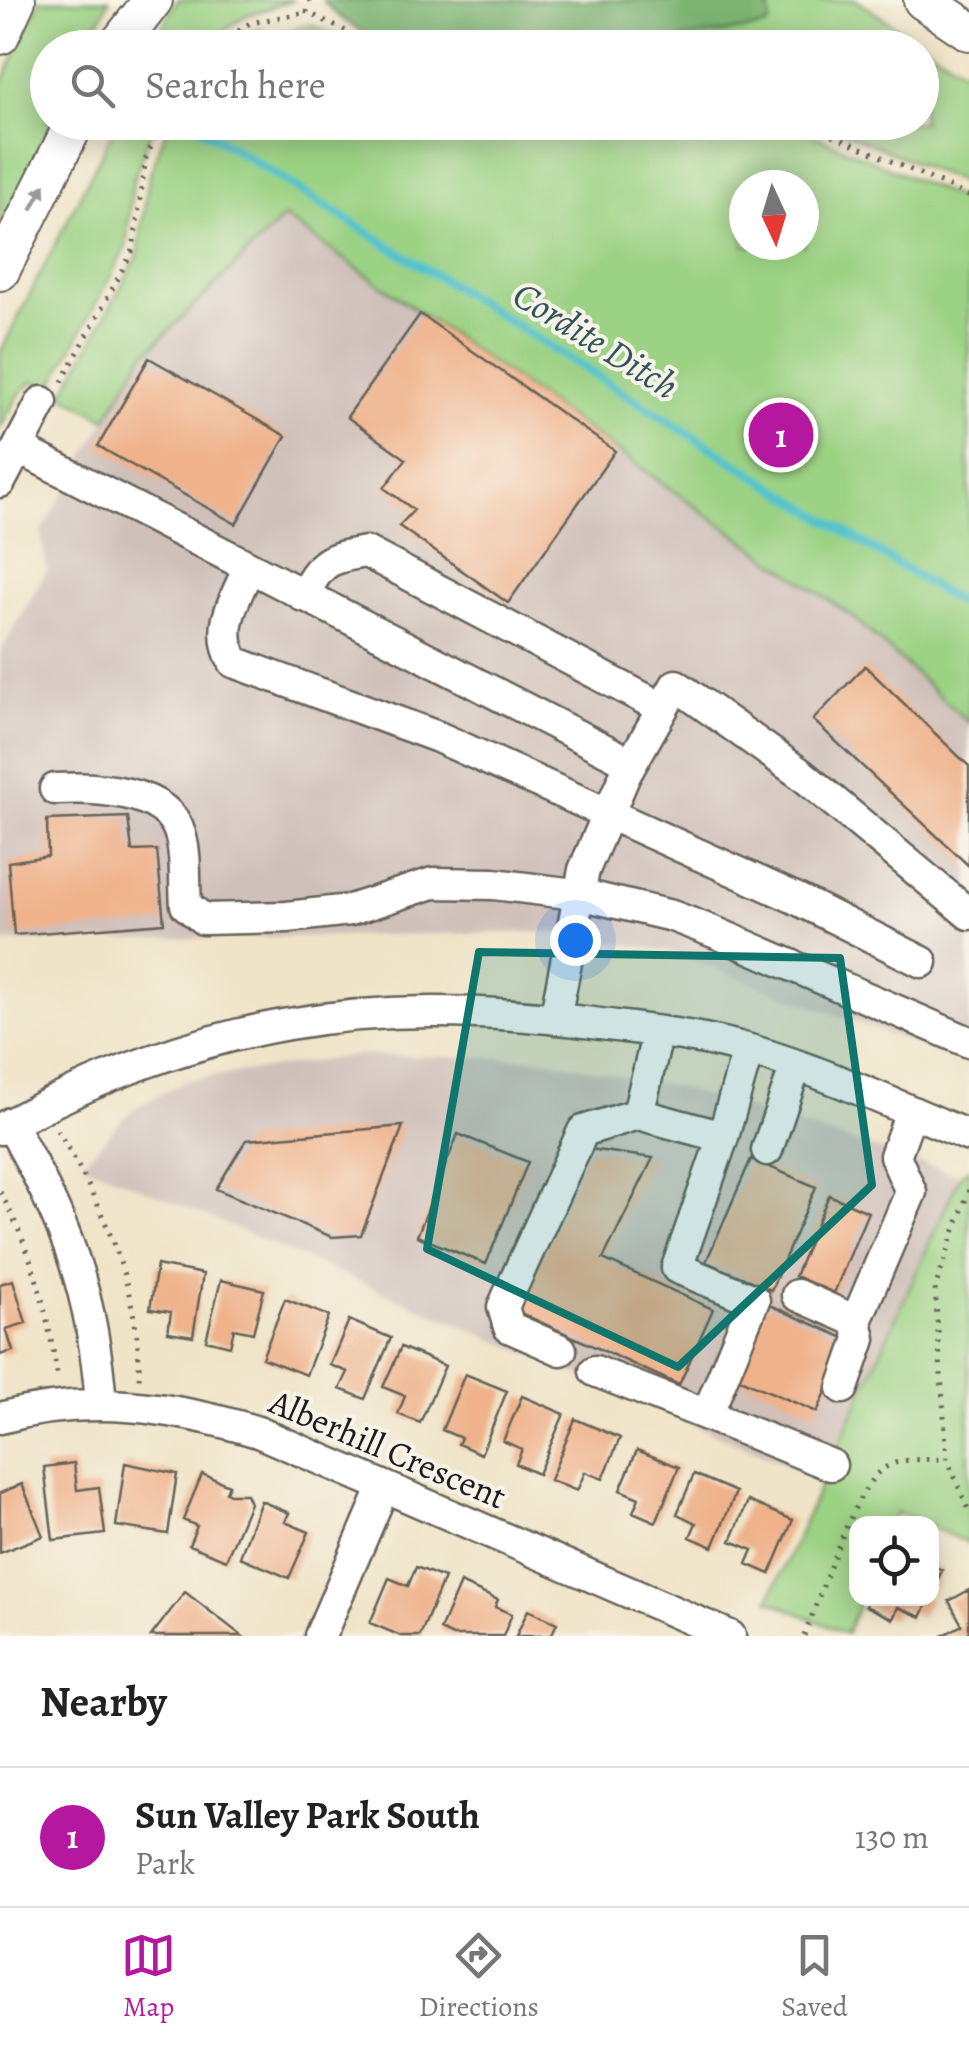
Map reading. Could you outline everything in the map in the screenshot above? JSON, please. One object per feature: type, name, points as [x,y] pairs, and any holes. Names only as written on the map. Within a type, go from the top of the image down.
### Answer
[{"type":"main road","points":[[0,34],[16,0]]},
{"type":"main road","points":[[119,30],[130,0]]},
{"type":"main road","points":[[128,30],[153,0]]},
{"type":"main road","points":[[923,0],[969,31]]},
{"type":"main road","points":[[0,271],[67,140]]},
{"type":"street","points":[[0,482],[42,402]]},
{"type":"street","points":[[18,448],[631,763]]},
{"type":"street","points":[[304,596],[314,574],[331,558],[366,552],[662,708]]},
{"type":"street","points":[[250,567],[227,618],[224,644],[234,662],[438,736],[608,812],[922,962]]},
{"type":"street","points":[[555,1019],[576,894],[631,763],[676,685],[802,774],[969,914]]},
{"type":"street","points":[[54,789],[82,787],[125,794],[158,806],[173,818],[181,834],[186,905],[204,919],[287,918],[350,910],[433,883],[494,884],[576,894],[672,916],[720,934],[969,1042]]},
{"type":"street","points":[[101,1404],[91,1312],[80,1266],[41,1179],[5,1126],[112,1072],[178,1048],[302,1019],[428,1012],[555,1019],[658,1032],[748,1050],[796,1065],[969,1136]]},
{"type":"street","points":[[638,1114],[658,1032]]},
{"type":"street","points":[[707,1414],[754,1300],[677,1268],[723,1138],[748,1050]]},
{"type":"street","points":[[766,1150],[796,1065]]},
{"type":"street","points":[[843,1388],[860,1339],[856,1321],[912,1192],[895,1156],[911,1112]]},
{"type":"street","points":[[561,1350],[509,1328],[503,1307],[582,1131],[638,1114],[723,1138]]},
{"type":"street","points":[[797,1295],[856,1321]]},
{"type":"street","points":[[596,1371],[831,1465]]},
{"type":"street","name":"Alberhill Crescent","points":[[0,1418],[63,1407],[138,1406],[185,1411],[258,1432],[730,1636]]},
{"type":"street","points":[[320,1636],[384,1489]]},
{"type":"path","points":[[308,12],[310,0]]},
{"type":"path","points":[[239,30],[250,23],[308,12],[344,30]]},
{"type":"path","points":[[42,402],[56,392],[133,250],[146,158],[154,140]]},
{"type":"path","points":[[844,140],[969,196]]},
{"type":"path","points":[[42,1106],[110,1235],[130,1304],[140,1365],[138,1406]]},
{"type":"path","points":[[969,1190],[934,1288],[946,1460],[969,1511]]},
{"type":"path","points":[[0,1192],[39,1275],[51,1320],[63,1407]]},
{"type":"path","points":[[804,1636],[861,1496],[879,1472],[903,1460],[946,1460]]},
{"type":"highlighted area","points":[[479,952],[840,958],[872,1185],[678,1367],[427,1249]]},
{"type":"shaded area","points":[[284,217],[853,617],[969,723],[969,1065],[668,951],[553,932],[0,942],[0,653],[47,570],[41,533],[142,357]]},
{"type":"shaded area","points":[[358,1055],[544,1059],[680,1088],[960,1175],[820,1479],[82,1163],[134,1108],[189,1080]]},
{"type":"green space","points":[[40,0],[109,0],[95,30],[30,30],[30,140],[44,140],[0,227],[0,88]]},
{"type":"green space","points":[[177,0],[294,0],[245,16],[226,30],[161,30]]},
{"type":"green space","points":[[323,0],[768,0],[770,23],[744,30],[360,30]]},
{"type":"green space","points":[[768,0],[856,0],[902,30],[744,30],[764,27],[770,9]]},
{"type":"green space","points":[[311,25],[323,30],[292,30]]},
{"type":"green space","points":[[939,54],[969,74],[969,186],[862,140],[939,140]]},
{"type":"green space","points":[[108,140],[148,140],[133,181],[126,247],[51,388],[33,381],[19,395],[0,428],[0,353]]},
{"type":"green space","points":[[163,140],[825,140],[969,203],[969,723],[853,617],[284,217],[142,357],[106,419],[63,395],[138,255],[149,176]]},
{"type":"green space","points":[[969,1168],[969,1543],[939,1531],[939,1516],[849,1516],[849,1606],[858,1606],[846,1634],[769,1600],[960,1175]]},
{"type":"building","points":[[420,314],[615,451],[508,603],[399,526],[414,510],[384,488],[406,459],[347,417]]},
{"type":"building","points":[[149,358],[286,436],[236,524],[98,446]]},
{"type":"building","points":[[865,666],[969,766],[969,866],[813,720]]},
{"type":"building","points":[[128,817],[132,851],[157,850],[164,923],[14,935],[8,862],[48,856],[47,820]]},
{"type":"building","points":[[403,1126],[361,1235],[332,1237],[216,1189],[246,1140]]},
{"type":"building","points":[[458,1134],[528,1162],[486,1264],[417,1236]]},
{"type":"building","points":[[589,1149],[653,1158],[603,1259],[713,1309],[679,1385],[518,1312]]},
{"type":"building","points":[[751,1159],[816,1187],[771,1290],[706,1262]]},
{"type":"building","points":[[829,1195],[868,1212],[834,1293],[795,1276]]},
{"type":"building","points":[[157,1265],[203,1274],[193,1336],[168,1332],[171,1312],[150,1309]]},
{"type":"building","points":[[13,1280],[26,1323],[6,1329],[13,1351],[0,1355],[0,1284]]},
{"type":"building","points":[[221,1280],[264,1290],[253,1333],[234,1329],[230,1346],[206,1340]]},
{"type":"building","points":[[285,1299],[329,1316],[306,1375],[262,1358]]},
{"type":"building","points":[[767,1304],[849,1340],[817,1412],[735,1377]]},
{"type":"building","points":[[349,1320],[391,1338],[365,1399],[340,1389],[348,1372],[330,1365]]},
{"type":"building","points":[[401,1347],[445,1366],[420,1423],[398,1414],[405,1396],[383,1387]]},
{"type":"building","points":[[465,1374],[507,1391],[481,1454],[458,1444],[461,1438],[442,1430]]},
{"type":"building","points":[[522,1396],[564,1414],[538,1474],[516,1464],[522,1449],[503,1441]]},
{"type":"building","points":[[575,1419],[620,1438],[603,1479],[585,1472],[577,1491],[550,1480]]},
{"type":"building","points":[[637,1450],[679,1467],[656,1522],[633,1512],[639,1498],[620,1490]]},
{"type":"building","points":[[74,1463],[77,1490],[99,1487],[105,1534],[53,1540],[44,1467]]},
{"type":"building","points":[[125,1463],[177,1474],[168,1534],[116,1526]]},
{"type":"building","points":[[202,1474],[229,1485],[226,1492],[230,1494],[246,1494],[250,1503],[226,1560],[189,1545],[197,1526],[183,1520]]},
{"type":"building","points":[[694,1474],[736,1492],[713,1547],[690,1537],[696,1523],[677,1514]]},
{"type":"building","points":[[22,1484],[43,1536],[0,1553],[0,1493]]},
{"type":"building","points":[[261,1501],[289,1513],[285,1522],[309,1532],[289,1578],[240,1557]]},
{"type":"building","points":[[748,1501],[793,1520],[770,1574],[747,1564],[753,1550],[731,1541]]},
{"type":"building","points":[[416,1567],[444,1578],[420,1636],[401,1636],[370,1623],[389,1578],[408,1586]]},
{"type":"building","points":[[460,1583],[498,1600],[495,1607],[512,1614],[503,1636],[453,1636],[440,1630]]},
{"type":"building","points":[[969,1590],[969,1636],[942,1636],[962,1625],[949,1601]]},
{"type":"building","points":[[185,1592],[242,1636],[151,1636]]},
{"type":"building","points":[[865,1606],[926,1606],[921,1617],[898,1607],[893,1619]]},
{"type":"building","points":[[528,1610],[557,1623],[551,1636],[516,1636]]},
{"type":"waterway","name":"Cordite Ditch","points":[[220,140],[969,609]]},
{"type":"place","name":"Sun Valley Park South","points":[[781,435]]}]
